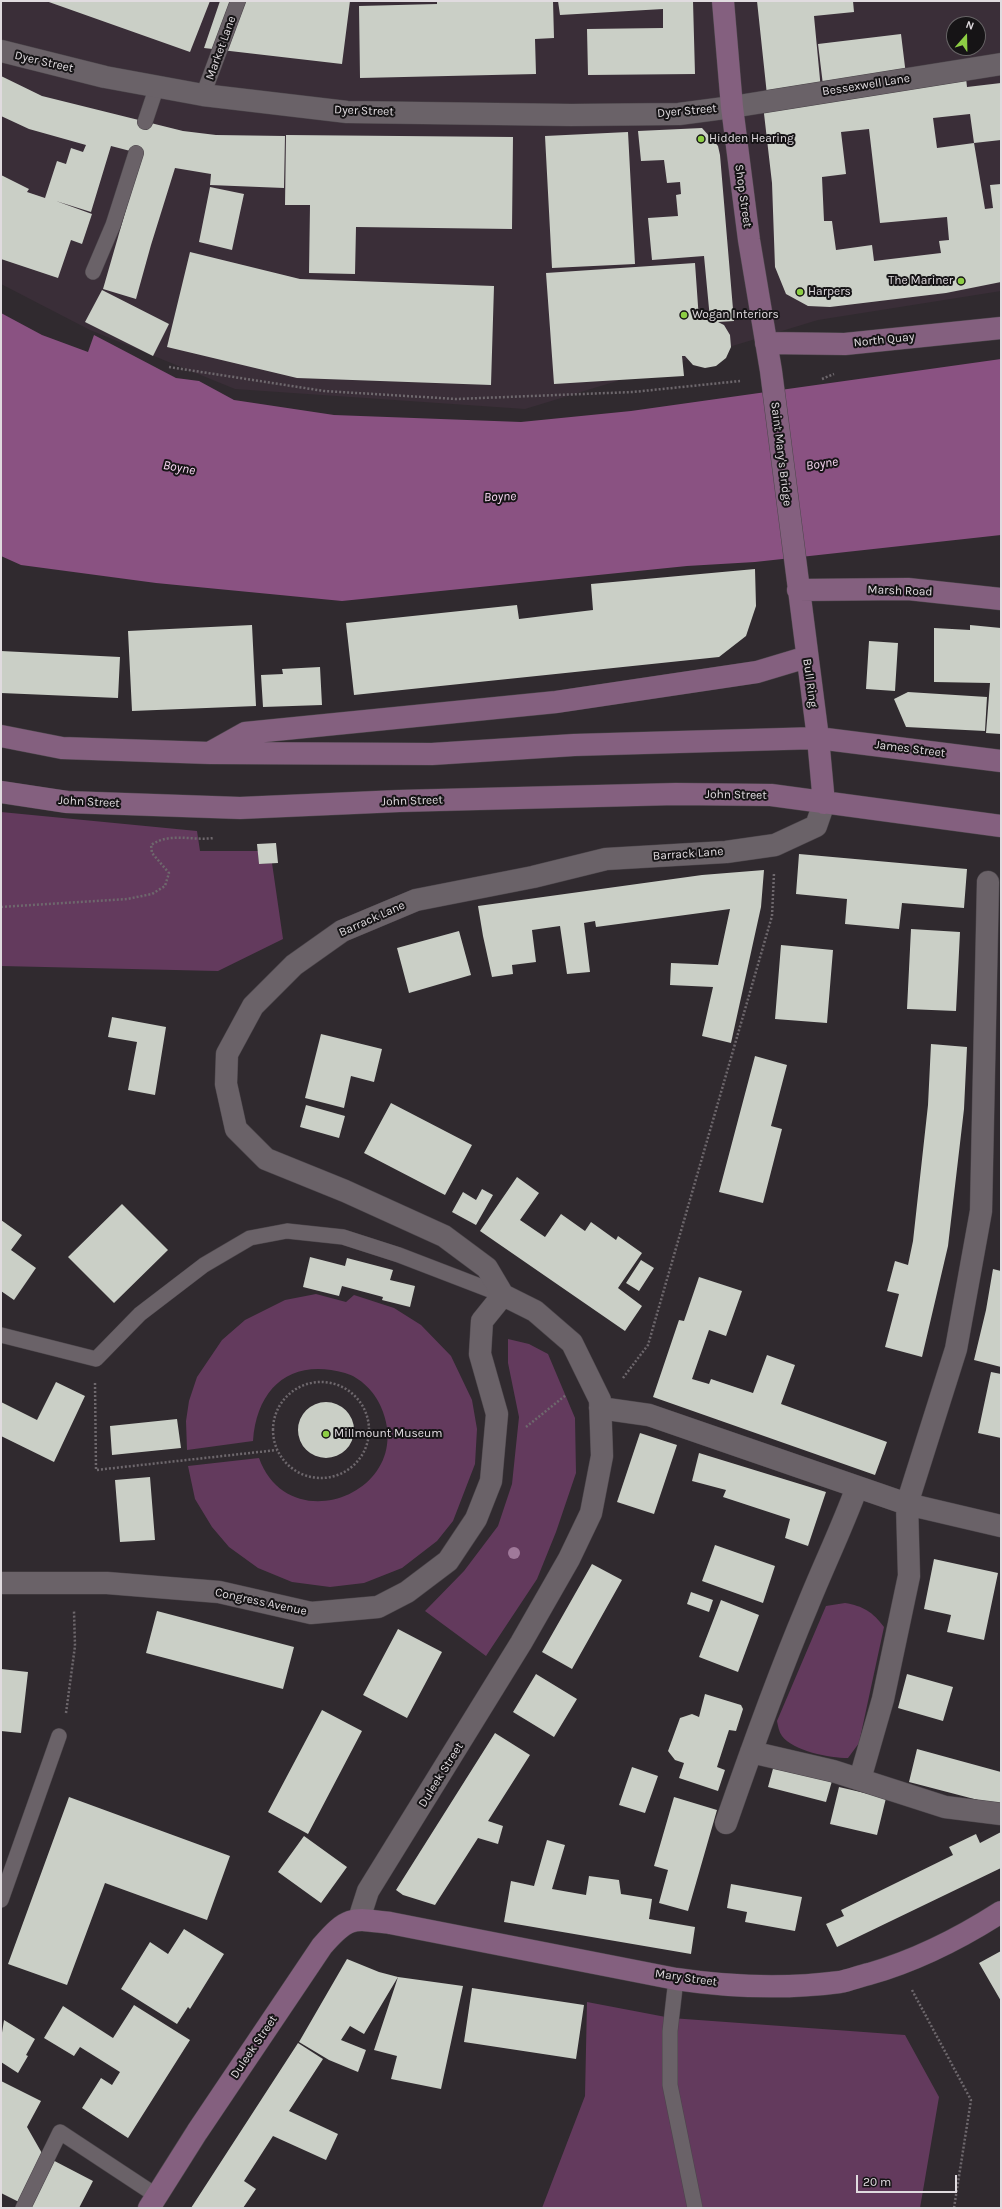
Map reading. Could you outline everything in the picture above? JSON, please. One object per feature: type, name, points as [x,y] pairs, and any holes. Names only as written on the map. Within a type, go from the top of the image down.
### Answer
[{"type":"main road","name":"Shop Street","points":[[723,1],[732,107],[749,240],[766,343]]},
{"type":"main road","name":"North Quay","points":[[766,343],[845,344],[1001,328]]},
{"type":"main road","name":"Saint Mary's Bridge","points":[[766,343],[796,564]]},
{"type":"main road","name":"Bull Ring","points":[[796,564],[806,657],[818,738],[824,803]]},
{"type":"main road","name":"Marsh Road","points":[[798,590],[908,589],[1001,599]]},
{"type":"main road","points":[[210,753],[245,733],[556,702],[757,672],[806,657]]},
{"type":"main road","points":[[1,736],[62,748],[210,753],[432,754],[574,745],[818,738]]},
{"type":"main road","name":"James Street","points":[[818,738],[1001,761]]},
{"type":"main road","name":"John Street","points":[[1,792],[67,802],[240,808],[399,801],[676,794],[771,795],[824,803]]},
{"type":"main road","points":[[824,803],[1001,826]]},
{"type":"main road","name":"Mary Street","points":[[359,1919],[390,1923],[676,1979],[770,1986],[841,1982],[899,1965],[962,1937],[1001,1912]]},
{"type":"main road","name":"Duleek Street","points":[[153,2202],[197,2132],[322,1946],[339,1926],[359,1919]]},
{"type":"street","name":"Dyer Street","points":[[1,51],[104,77],[203,95],[355,112],[679,114],[732,107]]},
{"type":"street","name":"Bessexwell Lane","points":[[732,107],[1001,64]]},
{"type":"street","name":"Barrack Lane","points":[[503,1296],[487,1268],[444,1236],[345,1191],[266,1159],[236,1129],[226,1084],[227,1054],[253,1006],[294,965],[342,931],[416,900],[533,877],[606,859],[726,852],[775,845],[816,826],[824,803]]},
{"type":"street","points":[[860,1780],[883,1699],[909,1576],[907,1504],[956,1349],[981,1211],[988,882]]},
{"type":"street","name":"Duleek Street","points":[[359,1919],[368,1891],[522,1643],[569,1559],[591,1513],[602,1456],[600,1400],[572,1343],[535,1311],[503,1296]]},
{"type":"street","name":"Congress Avenue","points":[[1,1583],[107,1583],[219,1592],[311,1613],[378,1606],[407,1592],[448,1561],[476,1519],[491,1481],[497,1414],[480,1354],[482,1321],[503,1296]]},
{"type":"street","points":[[600,1408],[649,1414],[907,1504],[1001,1526]]},
{"type":"street","points":[[726,1823],[751,1752],[807,1607],[841,1531],[857,1487]]},
{"type":"street","points":[[751,1752],[833,1771],[945,1807],[1001,1814]]},
{"type":"lane","name":"Market Lane","points":[[203,95],[238,1]]},
{"type":"lane","points":[[145,122],[157,86]]},
{"type":"lane","points":[[93,272],[114,225],[136,153]]},
{"type":"lane","points":[[1,1335],[96,1359],[140,1314],[204,1265],[250,1238],[287,1231],[343,1238],[400,1255],[503,1296]]},
{"type":"lane","points":[[1,1900],[58,1736]]},
{"type":"lane","points":[[676,1979],[670,2031],[670,2085],[695,2208]]},
{"type":"lane","points":[[23,2208],[60,2132],[153,2202]]},
{"type":"path","points":[[169,367],[324,391],[456,399],[633,392],[740,381]]},
{"type":"path","points":[[1,907],[127,899],[152,894],[165,886],[169,873],[152,853],[151,845],[159,840],[171,838],[217,837]]},
{"type":"path","points":[[600,1408],[648,1345],[772,916],[775,845]]},
{"type":"path","points":[[96,1359],[96,1470],[277,1450]]},
{"type":"path","points":[[326,1381],[347,1388],[359,1399],[367,1411],[370,1431],[367,1448],[358,1462],[343,1473],[324,1478],[309,1476],[293,1469],[283,1460],[277,1450],[273,1425],[278,1408],[294,1389],[303,1384],[326,1381]]},
{"type":"path","points":[[494,1452],[566,1395]]},
{"type":"path","points":[[58,1736],[68,1708],[75,1646],[72,1583]]},
{"type":"path","points":[[926,2017],[971,2100],[954,2208]]},
{"type":"shaded area","points":[[1,1],[1001,1],[1001,291],[818,320],[525,409],[235,389],[90,330],[1,284]]},
{"type":"shaded area","points":[[1,812],[197,831],[200,851],[258,851],[259,864],[272,863],[283,939],[218,971],[1,966]]},
{"type":"shaded area","points":[[316,1294],[346,1302],[354,1295],[394,1308],[421,1325],[451,1356],[472,1400],[477,1429],[475,1464],[453,1521],[437,1541],[402,1568],[364,1583],[330,1587],[292,1582],[258,1568],[229,1547],[212,1527],[195,1499],[188,1466],[259,1458],[274,1483],[296,1497],[321,1501],[345,1496],[367,1483],[382,1463],[388,1437],[381,1407],[375,1396],[366,1386],[351,1375],[326,1369],[308,1370],[293,1374],[280,1381],[261,1405],[253,1441],[187,1450],[186,1421],[189,1401],[197,1377],[222,1340],[245,1320],[285,1300]]},
{"type":"shaded area","points":[[508,1339],[529,1344],[548,1354],[575,1418],[576,1473],[556,1532],[537,1579],[486,1656],[425,1611],[464,1571],[498,1526],[512,1484],[519,1417],[508,1363]]},
{"type":"shaded area","points":[[845,1603],[867,1610],[876,1617],[884,1627],[859,1743],[848,1758],[832,1757],[812,1753],[794,1746],[782,1736],[779,1731],[777,1721],[826,1606]]},
{"type":"shaded area","points":[[587,2002],[671,2018],[905,2035],[939,2097],[920,2208],[542,2208],[585,2096]]},
{"type":"water","name":"Boyne","points":[[1,313],[42,335],[88,352],[94,335],[176,378],[199,381],[234,400],[334,415],[521,422],[631,411],[1001,359],[1001,535],[755,562],[687,566],[342,601],[156,583],[21,565],[1,556]]},
{"type":"building","points":[[46,1],[210,1],[190,52]]},
{"type":"building","points":[[220,1],[350,1],[342,64],[204,48]]},
{"type":"building","points":[[437,1],[553,1],[554,38],[535,39],[536,74],[360,78],[359,6],[437,4]]},
{"type":"building","points":[[558,1],[693,1],[695,74],[588,75],[587,29],[663,28],[663,9],[560,15]]},
{"type":"building","points":[[757,1],[853,1],[854,12],[814,16],[821,90],[767,95]]},
{"type":"building","points":[[901,34],[906,75],[823,85],[818,44]]},
{"type":"building","points":[[1,76],[42,96],[183,131],[216,135],[285,136],[284,188],[210,185],[211,174],[175,168],[136,299],[103,289],[142,154],[111,146],[91,212],[56,201],[92,214],[82,244],[71,240],[58,278],[1,259],[1,175],[29,189],[27,192],[45,198],[57,161],[66,164],[71,148],[83,152],[86,145],[29,129],[1,116]]},
{"type":"building","points":[[966,78],[967,87],[1001,83],[1001,140],[974,143],[985,209],[993,208],[990,185],[1001,184],[1001,282],[946,293],[830,307],[808,306],[786,294],[775,267],[772,183],[763,105]],"holes":[[[970,114],[974,143],[937,148],[933,118]],[[869,129],[880,223],[947,217],[949,240],[939,241],[941,253],[874,261],[872,245],[836,250],[832,221],[824,221],[822,177],[846,174],[841,132]]]},
{"type":"building","points":[[702,128],[718,146],[720,155],[734,321],[718,322],[724,325],[730,335],[731,347],[726,358],[716,366],[705,368],[693,365],[685,356],[682,356],[684,376],[554,384],[546,273],[695,263],[699,320],[710,319],[704,256],[652,260],[648,218],[678,216],[676,195],[681,194],[680,182],[667,183],[664,160],[641,161],[638,131]]},
{"type":"building","points":[[628,132],[635,264],[552,268],[545,136]]},
{"type":"building","points":[[286,135],[513,137],[512,229],[356,227],[355,274],[309,273],[310,205],[285,205]]},
{"type":"building","points":[[210,187],[244,194],[232,250],[199,242]]},
{"type":"building","points":[[190,252],[300,279],[494,286],[491,385],[297,378],[167,347]]},
{"type":"building","points":[[102,290],[169,324],[153,356],[85,322]]},
{"type":"building","points":[[755,569],[756,606],[746,636],[719,657],[354,695],[346,623],[517,605],[519,619],[593,610],[591,584]]},
{"type":"building","points":[[252,625],[256,706],[132,711],[128,631]]},
{"type":"building","points":[[970,625],[1001,628],[1001,734],[986,733],[990,683],[934,682],[934,628],[970,630]]},
{"type":"building","points":[[869,641],[898,643],[895,691],[866,689]]},
{"type":"building","points":[[1,651],[120,657],[118,698],[1,693]]},
{"type":"building","points":[[320,667],[322,705],[263,707],[261,675],[283,674],[282,669]]},
{"type":"building","points":[[908,692],[987,697],[985,731],[906,727],[894,699]]},
{"type":"building","points":[[276,843],[278,863],[259,864],[257,844]]},
{"type":"building","points":[[799,854],[967,869],[964,908],[902,903],[899,929],[845,924],[847,899],[796,894]]},
{"type":"building","points":[[764,870],[761,907],[731,1043],[702,1036],[713,987],[670,985],[671,963],[718,965],[730,909],[596,927],[595,921],[584,923],[590,972],[567,974],[560,926],[532,930],[536,962],[512,965],[513,974],[492,977],[478,906],[702,875]]},
{"type":"building","points":[[911,929],[960,932],[956,1011],[907,1009]]},
{"type":"building","points":[[459,931],[471,975],[409,993],[397,948]]},
{"type":"building","points":[[781,945],[833,950],[827,1023],[775,1019]]},
{"type":"building","points":[[112,1017],[166,1027],[155,1095],[128,1090],[137,1042],[108,1037]]},
{"type":"building","points":[[321,1034],[382,1049],[374,1082],[351,1076],[344,1108],[305,1098]]},
{"type":"building","points":[[931,1044],[967,1047],[964,1109],[948,1246],[922,1357],[885,1347],[899,1294],[887,1291],[895,1261],[908,1265],[913,1241],[928,1105]]},
{"type":"building","points":[[755,1056],[787,1065],[771,1126],[782,1129],[763,1203],[719,1192]]},
{"type":"building","points":[[391,1103],[472,1145],[445,1195],[364,1153]]},
{"type":"building","points":[[306,1105],[345,1116],[339,1138],[300,1127]]},
{"type":"building","points":[[517,1177],[539,1193],[520,1220],[545,1237],[561,1214],[585,1231],[591,1222],[616,1240],[618,1236],[642,1253],[618,1288],[642,1306],[625,1331],[480,1231]]},
{"type":"building","points":[[482,1189],[493,1195],[476,1225],[452,1212],[463,1192],[476,1200]]},
{"type":"building","points":[[122,1204],[168,1250],[114,1303],[68,1257]]},
{"type":"building","points":[[1,1220],[22,1235],[11,1250],[36,1268],[14,1300],[1,1291]]},
{"type":"building","points":[[310,1257],[345,1266],[347,1258],[393,1270],[390,1280],[415,1286],[410,1307],[382,1300],[383,1297],[342,1286],[339,1296],[303,1287]]},
{"type":"building","points":[[641,1260],[654,1268],[639,1291],[626,1283]]},
{"type":"building","points":[[993,1269],[1001,1271],[1001,1367],[974,1360],[986,1310]]},
{"type":"building","points":[[699,1277],[742,1291],[726,1336],[709,1330],[692,1379],[709,1384],[711,1379],[753,1393],[767,1355],[795,1365],[781,1404],[887,1442],[875,1475],[653,1397],[679,1320],[684,1321]]},
{"type":"building","points":[[991,1372],[1001,1374],[1001,1438],[978,1433]]},
{"type":"building","points":[[56,1382],[85,1396],[54,1462],[1,1436],[1,1402],[37,1420]]},
{"type":"building","name":"Millmount Museum","points":[[326,1402],[337,1404],[346,1410],[352,1419],[354,1430],[352,1441],[346,1450],[337,1456],[326,1458],[315,1456],[306,1450],[300,1441],[298,1430],[300,1419],[306,1410],[315,1404]]},
{"type":"building","points":[[177,1419],[181,1448],[112,1455],[110,1426]]},
{"type":"building","points":[[640,1433],[677,1445],[654,1514],[617,1502]]},
{"type":"building","points":[[699,1453],[826,1492],[808,1546],[785,1538],[790,1519],[723,1497],[726,1490],[692,1481]]},
{"type":"building","points":[[150,1477],[155,1540],[120,1542],[115,1480]]},
{"type":"building","points":[[715,1545],[775,1566],[763,1603],[702,1581]]},
{"type":"building","points":[[934,1559],[998,1573],[984,1640],[947,1632],[951,1615],[924,1609]]},
{"type":"building","points":[[592,1564],[622,1580],[572,1669],[542,1652]]},
{"type":"building","points":[[691,1592],[713,1600],[709,1612],[687,1604]]},
{"type":"building","points":[[721,1600],[759,1615],[738,1672],[699,1657]]},
{"type":"building","points":[[157,1611],[294,1647],[283,1689],[146,1653]]},
{"type":"building","points":[[398,1629],[442,1652],[407,1718],[363,1695]]},
{"type":"building","points":[[1,1669],[28,1672],[21,1733],[1,1731]]},
{"type":"building","points":[[536,1674],[577,1699],[554,1737],[513,1712]]},
{"type":"building","points":[[907,1674],[953,1687],[943,1721],[898,1708]]},
{"type":"building","points":[[705,1694],[741,1705],[743,1709],[736,1731],[729,1730],[717,1767],[725,1770],[718,1791],[679,1778],[684,1763],[675,1760],[668,1751],[680,1718],[692,1714],[699,1717]]},
{"type":"building","points":[[322,1710],[362,1731],[308,1834],[268,1812]]},
{"type":"building","points":[[495,1733],[530,1755],[488,1821],[503,1826],[498,1844],[478,1838],[435,1905],[403,1895],[396,1890]]},
{"type":"building","points":[[917,1749],[1001,1772],[1001,1806],[909,1782]]},
{"type":"building","points":[[774,1765],[832,1781],[826,1802],[768,1787]]},
{"type":"building","points":[[632,1767],[658,1776],[645,1813],[619,1805]]},
{"type":"building","points":[[839,1787],[886,1798],[877,1835],[830,1824]]},
{"type":"building","points":[[69,1797],[230,1856],[207,1920],[105,1883],[67,1985],[8,1964]]},
{"type":"building","points":[[674,1797],[717,1810],[688,1911],[659,1903],[668,1870],[654,1866]]},
{"type":"building","points":[[1001,1832],[1001,1868],[837,1947],[826,1924],[844,1916],[841,1910],[953,1855],[949,1847],[976,1834],[980,1843]]},
{"type":"building","points":[[304,1836],[347,1867],[321,1903],[278,1872]]},
{"type":"building","points":[[547,1840],[565,1845],[552,1889],[586,1895],[589,1876],[619,1880],[621,1894],[652,1899],[649,1919],[695,1927],[691,1954],[504,1922],[511,1881],[534,1886]]},
{"type":"building","points":[[731,1884],[802,1897],[795,1931],[745,1922],[747,1912],[727,1908]]},
{"type":"building","points":[[184,1929],[224,1954],[190,2009],[188,2007],[177,2024],[121,1989],[150,1942],[168,1954]]},
{"type":"building","points":[[1001,1951],[1001,2001],[979,1963]]},
{"type":"building","points":[[347,1959],[379,1972],[398,1977],[364,2034],[350,2026],[341,2040],[366,2050],[358,2072],[329,2060],[299,2042]]},
{"type":"building","points":[[398,1977],[463,1986],[441,2089],[391,2079],[397,2056],[374,2050]]},
{"type":"building","points":[[472,1988],[584,2005],[576,2059],[464,2042]]},
{"type":"building","points":[[134,2005],[190,2040],[128,2138],[82,2108],[101,2078],[112,2085],[120,2072],[80,2047],[74,2056],[44,2038],[63,2006],[113,2038]]},
{"type":"building","points":[[4,2020],[35,2039],[26,2055],[28,2056],[18,2073],[1,2062],[1,2039]]},
{"type":"building","points":[[298,2043],[323,2059],[289,2111],[338,2134],[326,2160],[273,2136],[244,2181],[256,2189],[243,2208],[191,2208]]},
{"type":"building","points":[[1,2081],[41,2101],[27,2127],[43,2155],[93,2181],[79,2208],[31,2208],[1,2193]]},
{"type":"place","name":"Hidden Hearing","points":[[701,139]]},
{"type":"place","name":"The Mariner","points":[[961,281]]},
{"type":"place","name":"Harpers","points":[[800,292]]},
{"type":"place","name":"Wogan Interiors","points":[[684,315]]},
{"type":"place","name":"Millmount Museum","points":[[326,1434]]}]
